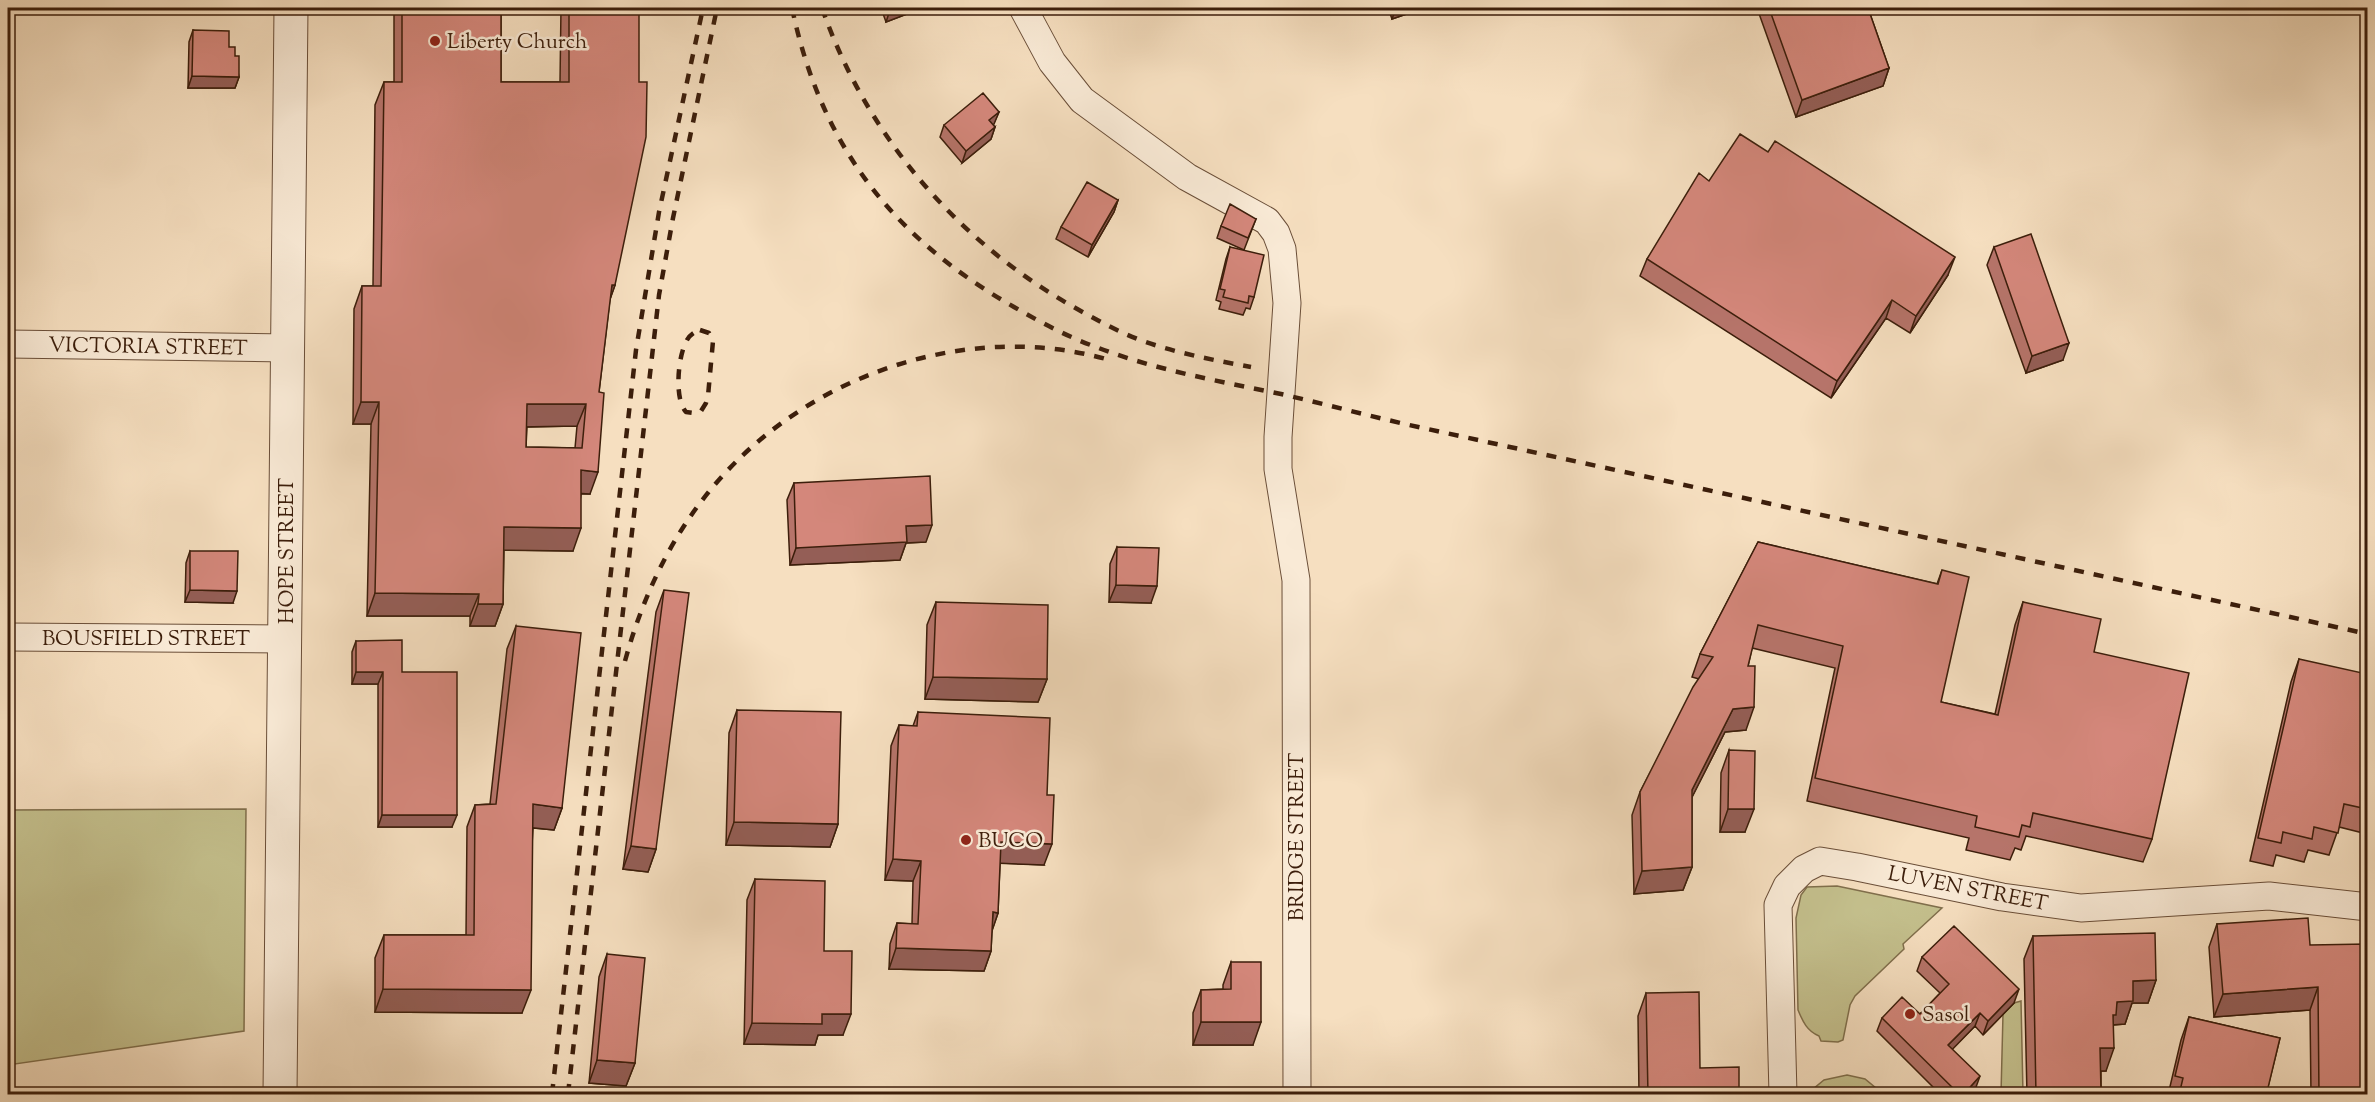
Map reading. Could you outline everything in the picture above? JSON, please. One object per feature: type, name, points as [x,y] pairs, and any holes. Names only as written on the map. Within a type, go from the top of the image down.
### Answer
[{"type":"street","name":"HOPE STREET","points":[[280,1095],[291,8]]},
{"type":"street","name":"BRIDGE STREET","points":[[1023,8],[1052,62],[1082,100],[1187,177],[1267,221],[1276,233],[1282,249],[1287,303],[1278,469],[1296,580],[1296,1095]]},
{"type":"street","name":"VICTORIA STREET","points":[[8,344],[288,348]]},
{"type":"street","name":"BOUSFIELD STREET","points":[[8,636],[285,639]]},
{"type":"street","name":"LUVEN STREET","points":[[1783,1095],[1778,905],[1787,886],[1804,869],[1820,861],[2002,897],[2081,908],[2269,896],[2367,907]]},
{"type":"shaded area","points":[[246,809],[244,1031],[8,1065],[8,810]]},
{"type":"shaded area","points":[[1837,886],[1942,908],[1903,944],[1904,949],[1855,996],[1850,1005],[1843,1040],[1838,1042],[1821,1041],[1819,1036],[1806,1026],[1798,1010],[1796,918],[1801,895],[1807,887]]},
{"type":"shaded area","points":[[2021,1001],[2023,1094],[2001,1094],[2003,1014],[2014,1003]]},
{"type":"shaded area","points":[[1847,1075],[1865,1079],[1882,1093],[1807,1094],[1824,1080]]},
{"type":"building","points":[[402,8],[501,8],[501,82],[569,82],[569,8],[639,8],[639,82],[647,82],[646,137],[615,285],[612,285],[599,392],[604,393],[598,472],[581,470],[581,528],[504,527],[503,604],[478,604],[479,594],[375,593],[379,402],[361,402],[362,286],[381,286],[384,82],[402,82]],"holes":[[[527,404],[586,404],[582,448],[526,447]]]},
{"type":"building","points":[[1769,8],[1868,8],[1889,68],[1802,100]]},
{"type":"building","points":[[193,30],[229,31],[229,47],[235,47],[235,56],[239,56],[239,77],[192,76]]},
{"type":"building","points":[[983,93],[999,112],[989,120],[995,127],[966,151],[944,125]]},
{"type":"building","points":[[1740,134],[1768,152],[1775,141],[1955,257],[1916,316],[1892,300],[1837,381],[1647,259],[1699,173],[1709,181]]},
{"type":"building","points":[[1087,182],[1118,200],[1092,245],[1061,227]]},
{"type":"building","points":[[1230,204],[1256,219],[1248,238],[1221,226]]},
{"type":"building","points":[[2031,234],[2069,343],[2032,356],[1994,247]]},
{"type":"building","points":[[1230,247],[1264,255],[1254,297],[1249,296],[1248,303],[1223,297],[1225,290],[1220,289]]},
{"type":"building","points":[[930,476],[932,525],[906,526],[907,542],[796,548],[794,483]]},
{"type":"building","points":[[1758,542],[1938,584],[1942,570],[1969,577],[1941,702],[1998,715],[2023,602],[2101,619],[2094,652],[2189,673],[2152,839],[2033,813],[2030,827],[2022,825],[2019,837],[1975,827],[1977,816],[1815,778],[1843,646],[1758,625],[1748,666],[1755,666],[1754,707],[1733,709],[1692,790],[1692,867],[1642,871],[1640,792],[1693,687],[1713,657],[1700,654]]},
{"type":"building","points":[[1117,547],[1159,548],[1157,586],[1116,585]]},
{"type":"building","points":[[190,551],[238,551],[237,591],[190,590]]},
{"type":"building","points":[[664,590],[689,593],[656,849],[631,846]]},
{"type":"building","points":[[936,602],[1048,605],[1047,679],[933,677]]},
{"type":"building","points":[[516,626],[581,633],[562,808],[533,804],[531,990],[383,989],[384,935],[474,935],[475,805],[496,804]]},
{"type":"building","points":[[402,640],[402,672],[457,672],[457,815],[382,815],[383,672],[356,672],[356,641]]},
{"type":"building","points":[[2299,659],[2367,674],[2365,710],[2367,711],[2367,809],[2344,804],[2338,833],[2314,827],[2312,839],[2283,832],[2281,843],[2258,838]]},
{"type":"building","points":[[737,710],[841,712],[838,824],[734,822]]},
{"type":"building","name":"BUCO","points":[[918,712],[1050,718],[1047,795],[1054,795],[1052,844],[1001,842],[998,913],[993,912],[991,951],[896,948],[897,923],[918,924],[921,861],[893,859],[899,725],[917,726]]},
{"type":"building","points":[[1729,750],[1755,751],[1754,809],[1728,809]]},
{"type":"building","points":[[755,879],[825,881],[824,951],[852,951],[851,1014],[822,1014],[822,1024],[752,1023]]},
{"type":"building","points":[[2308,918],[2310,945],[2367,944],[2367,1095],[2319,1095],[2318,987],[2223,994],[2217,924]]},
{"type":"building","points":[[1954,926],[2019,989],[1988,1021],[1980,1013],[1948,1045],[1980,1076],[1963,1095],[1960,1095],[1882,1018],[1902,997],[1920,1014],[1949,984],[1922,957]]},
{"type":"building","points":[[2155,933],[2156,980],[2133,981],[2133,1001],[2117,1002],[2116,1015],[2113,1015],[2114,1048],[2100,1048],[2101,1091],[2087,1091],[2087,1095],[2036,1095],[2033,936]]},
{"type":"building","points":[[607,954],[645,958],[635,1063],[597,1060]]},
{"type":"building","points":[[1231,962],[1261,962],[1261,1022],[1201,1022],[1201,990],[1231,989]]},
{"type":"building","points":[[1699,992],[1700,1068],[1739,1067],[1739,1095],[1648,1095],[1646,993]]},
{"type":"building","points":[[2189,1017],[2280,1038],[2267,1092],[2261,1091],[2260,1095],[2179,1095],[2183,1078],[2175,1076]]},
{"type":"railway","points":[[552,1094],[636,350],[659,212],[703,8]]},
{"type":"railway","points":[[568,1094],[659,295],[717,8]]},
{"type":"railway","points":[[792,8],[805,58],[822,103],[843,145],[868,183],[898,218],[932,251],[971,280],[1034,318],[1086,343],[1164,369],[1409,425],[2368,634]]},
{"type":"railway","points":[[822,8],[841,55],[864,100],[891,143],[922,183],[995,253],[1035,283],[1079,310],[1124,333],[1154,345],[1251,367]]},
{"type":"railway","points":[[700,330],[709,333],[713,341],[708,396],[701,411],[694,413],[686,412],[682,406],[678,378],[686,342],[692,334],[700,330]]},
{"type":"railway","points":[[625,661],[649,592],[683,527],[712,488],[750,449],[793,415],[840,388],[891,367],[944,353],[998,347],[1052,349],[1106,359]]},
{"type":"place","name":"Liberty Church","points":[[435,41]]},
{"type":"place","name":"BUCO","points":[[966,840]]},
{"type":"place","name":"Sasol","points":[[1910,1014]]}]
